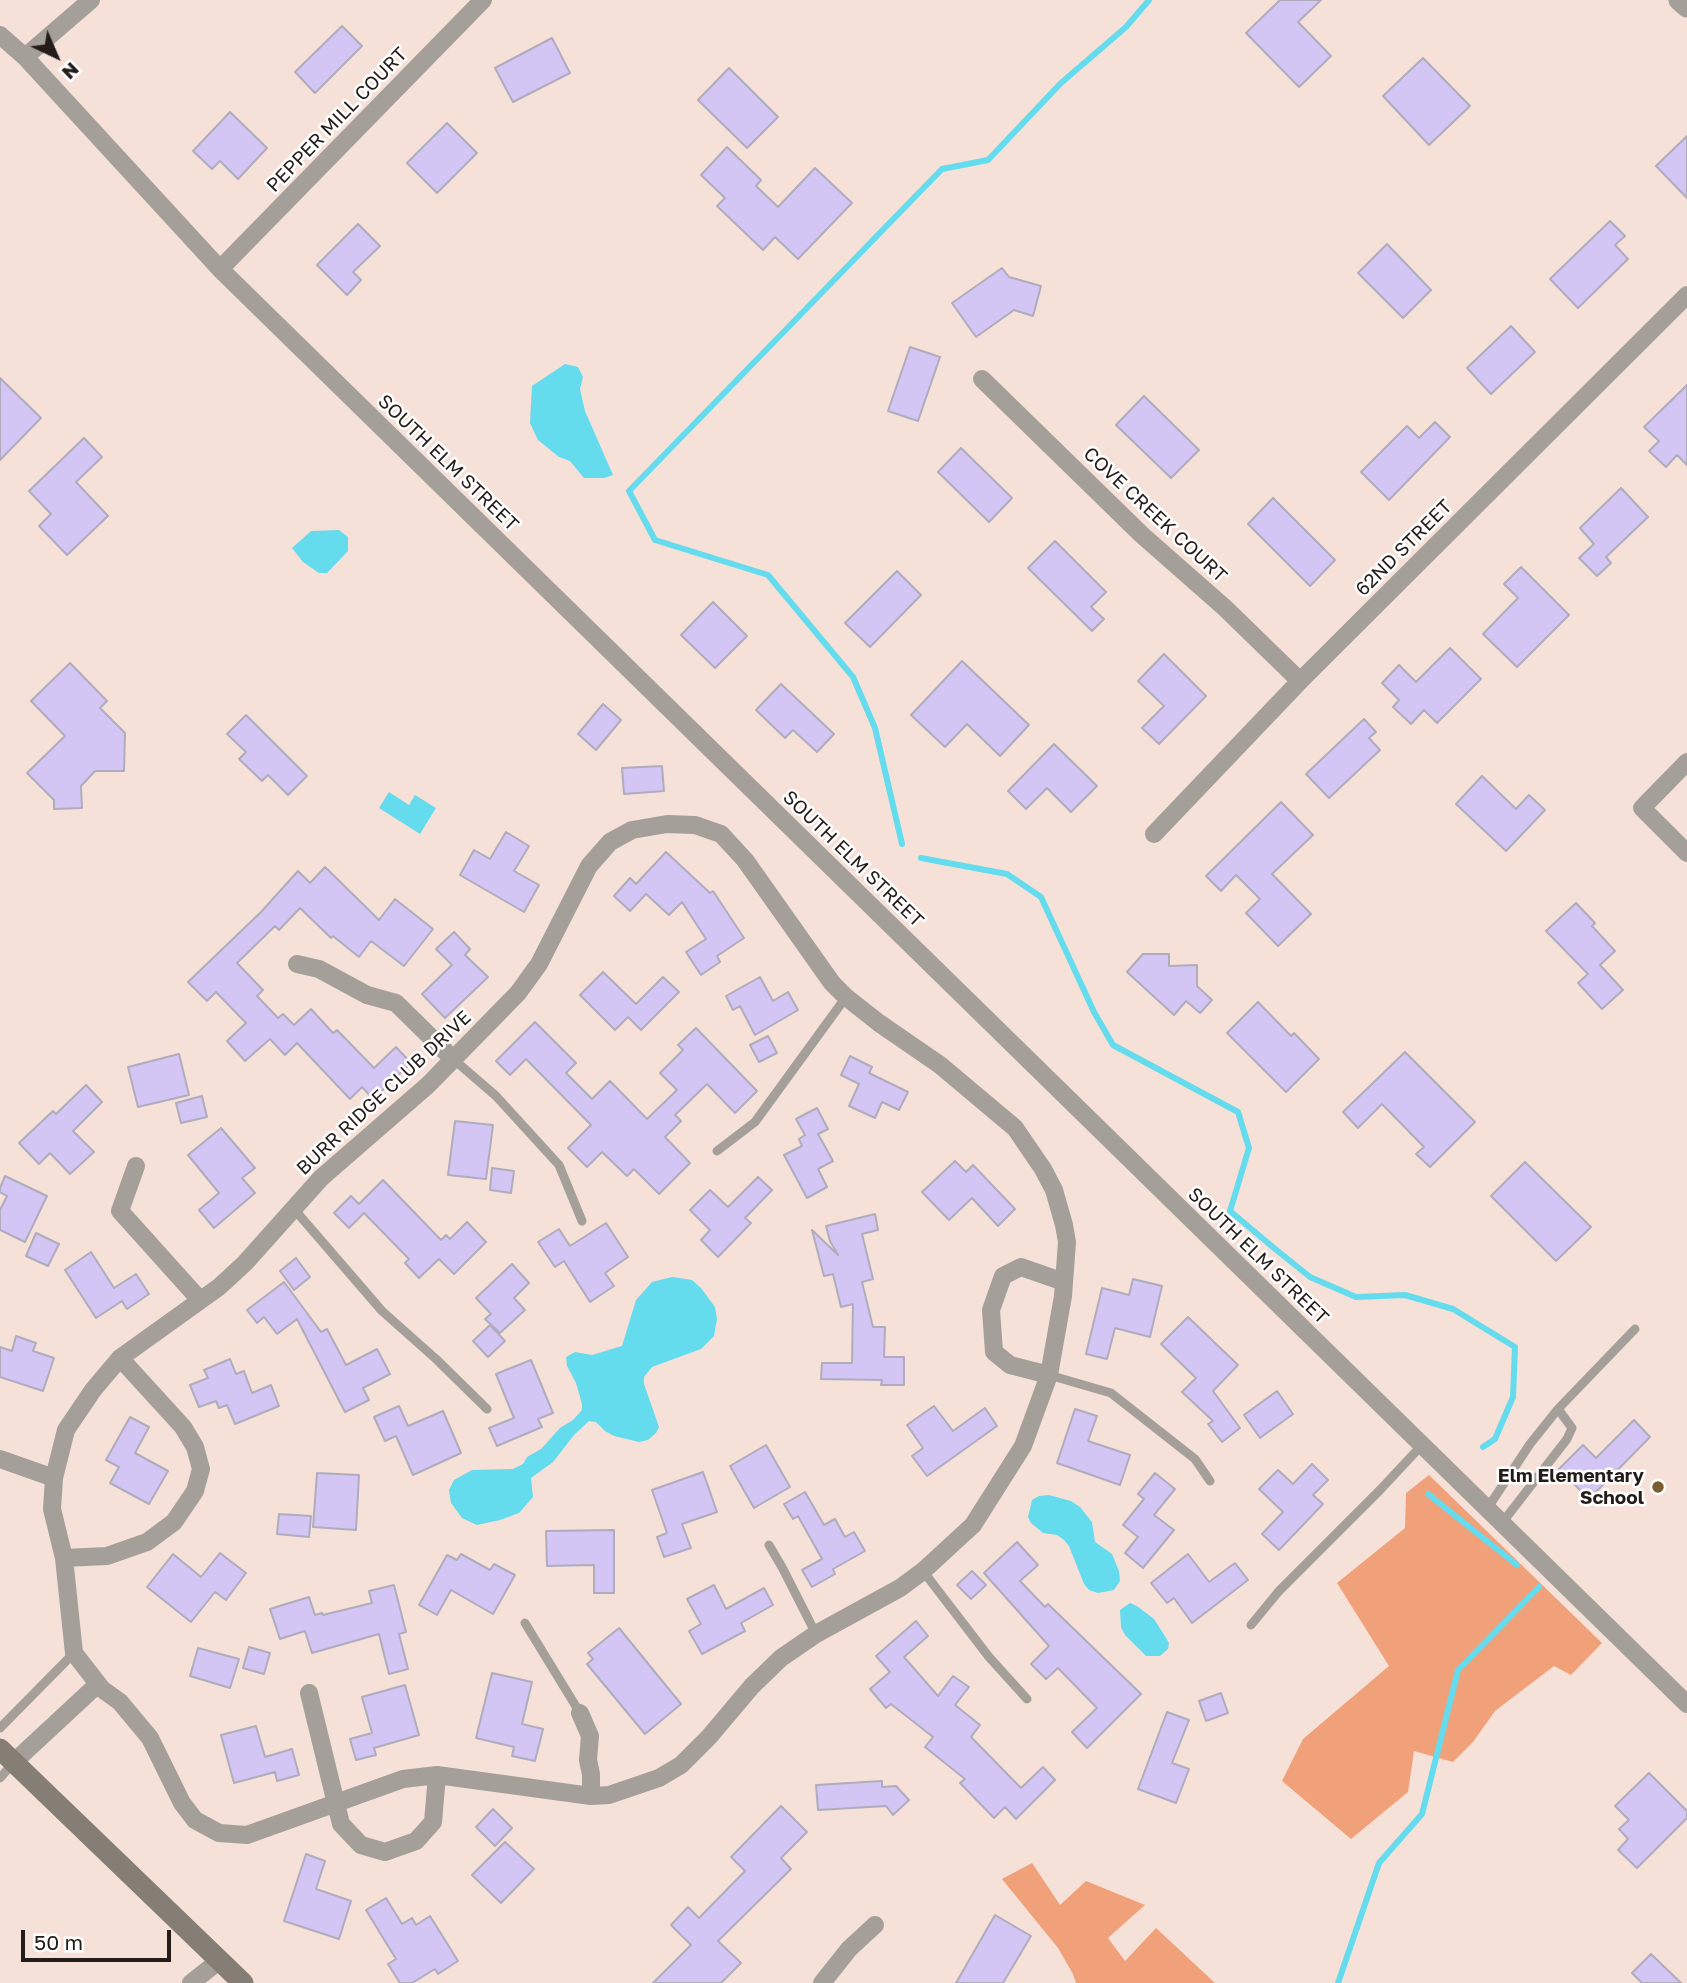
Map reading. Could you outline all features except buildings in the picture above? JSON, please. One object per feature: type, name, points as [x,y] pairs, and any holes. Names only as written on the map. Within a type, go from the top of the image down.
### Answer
[{"type":"main road","points":[[4,1763],[243,1983]]},
{"type":"street","points":[[25,57],[91,0]]},
{"type":"street","name":"PEPPER MILL COURT","points":[[220,269],[483,0]]},
{"type":"street","points":[[1679,0],[1687,7]]},
{"type":"street","name":"SOUTH ELM STREET","points":[[0,34],[25,57],[220,269],[1687,1704]]},
{"type":"street","name":"62ND STREET","points":[[1154,834],[1300,681],[1687,295]]},
{"type":"street","name":"COVE CREEK COURT","points":[[982,379],[1142,535],[1225,608],[1300,681]]},
{"type":"street","points":[[1687,762],[1642,808],[1687,853]]},
{"type":"street","name":"BURR RIDGE CLUB DRIVE","points":[[667,824],[695,825],[721,834],[744,860],[846,998],[940,1065],[1015,1128],[1054,1190],[1067,1242],[1059,1327],[1049,1376],[1023,1446],[973,1525],[923,1572],[900,1588],[816,1634],[781,1658],[681,1765],[659,1778],[609,1795],[591,1796],[437,1775],[403,1779],[247,1835],[219,1833],[195,1820],[182,1803],[150,1738],[120,1702],[97,1684],[74,1653],[64,1558],[52,1509],[54,1478],[66,1430],[93,1390],[120,1358],[200,1300],[245,1263],[321,1178],[428,1085],[452,1058],[518,993],[539,964],[578,886],[610,842],[632,830],[667,824]]},
{"type":"street","points":[[298,964],[319,969],[367,995],[396,1003],[452,1058]]},
{"type":"street","points":[[136,1166],[120,1211],[200,1300]]},
{"type":"street","points":[[1049,1376],[1010,1365],[993,1352],[991,1310],[1003,1276],[1021,1267],[1064,1282]]},
{"type":"street","points":[[64,1558],[107,1556],[147,1542],[174,1521],[195,1492],[201,1469],[195,1447],[183,1427],[120,1358]]},
{"type":"street","points":[[0,1459],[54,1478]]},
{"type":"street","points":[[4,1763],[97,1684]]},
{"type":"street","points":[[309,1692],[341,1824],[361,1845],[385,1852],[416,1840],[433,1822],[437,1775]]},
{"type":"street","points":[[580,1713],[590,1736],[588,1760],[591,1796]]},
{"type":"street","points":[[822,1983],[849,1949],[874,1925]]},
{"type":"street","points":[[191,1983],[220,1960]]},
{"type":"lane","points":[[718,1151],[754,1122],[846,998]]},
{"type":"lane","points":[[452,1058],[496,1096],[559,1165],[582,1221]]},
{"type":"lane","points":[[294,1209],[382,1311],[487,1409]]},
{"type":"lane","points":[[1487,1508],[1530,1444],[1558,1409],[1635,1329]]},
{"type":"lane","points":[[1049,1376],[1111,1393],[1195,1459],[1210,1481]]},
{"type":"lane","points":[[1502,1523],[1567,1439],[1572,1428],[1558,1409]]},
{"type":"lane","points":[[1251,1625],[1279,1591],[1422,1445]]},
{"type":"lane","points":[[769,1545],[816,1634]]},
{"type":"lane","points":[[923,1572],[989,1657],[1027,1699]]},
{"type":"lane","points":[[525,1623],[580,1713]]},
{"type":"lane","points":[[0,1728],[74,1653]]},
{"type":"shaded area","points":[[1429,1475],[1602,1643],[1571,1675],[1554,1666],[1495,1711],[1473,1742],[1453,1762],[1414,1751],[1408,1792],[1351,1839],[1282,1781],[1303,1739],[1389,1666],[1337,1583],[1405,1528],[1406,1493]]},
{"type":"shaded area","points":[[1032,1863],[1060,1905],[1086,1881],[1145,1905],[1108,1938],[1125,1961],[1156,1928],[1215,1983],[1076,1983],[1058,1948],[1002,1879]]},
{"type":"water","points":[[565,364],[578,367],[583,377],[580,389],[585,411],[613,475],[584,478],[570,461],[559,457],[538,440],[530,423],[532,386]]},
{"type":"water","points":[[339,530],[348,537],[348,551],[327,573],[319,573],[303,562],[292,548],[311,531]]},
{"type":"water","points":[[389,792],[409,805],[415,795],[436,808],[420,834],[379,808]]},
{"type":"water","points":[[672,1277],[692,1280],[701,1288],[715,1307],[717,1319],[714,1336],[701,1349],[652,1367],[644,1377],[659,1427],[656,1433],[648,1440],[639,1442],[614,1436],[596,1422],[589,1421],[553,1462],[531,1478],[533,1497],[519,1513],[477,1525],[462,1518],[451,1503],[449,1490],[454,1480],[472,1470],[513,1469],[523,1464],[527,1457],[541,1449],[560,1428],[573,1420],[582,1410],[582,1404],[566,1357],[575,1352],[592,1355],[622,1346],[636,1300],[652,1282]]},
{"type":"water","points":[[1049,1495],[1071,1501],[1080,1507],[1092,1522],[1095,1542],[1112,1554],[1119,1571],[1120,1581],[1114,1590],[1098,1593],[1089,1590],[1064,1540],[1057,1535],[1043,1533],[1031,1523],[1028,1517],[1032,1500]]},
{"type":"water","points":[[1130,1603],[1154,1619],[1169,1643],[1168,1649],[1160,1656],[1146,1656],[1125,1635],[1121,1627],[1120,1610]]},
{"type":"waterway","points":[[902,844],[875,728],[853,677],[768,575],[655,540],[629,491],[942,169],[988,160],[1061,83],[1126,27],[1149,0]]},
{"type":"waterway","points":[[921,858],[1007,874],[1041,897],[1094,1012],[1113,1045],[1238,1112],[1249,1148],[1230,1211],[1274,1248],[1310,1277],[1356,1297],[1405,1295],[1453,1309],[1515,1347],[1513,1397],[1495,1439],[1483,1447]]},
{"type":"waterway","points":[[1428,1494],[1517,1565]]},
{"type":"waterway","points":[[1338,1983],[1379,1863],[1422,1814],[1458,1670],[1539,1587]]},
{"type":"place","name":"Elm Elementary School","points":[[1658,1487]]}]
